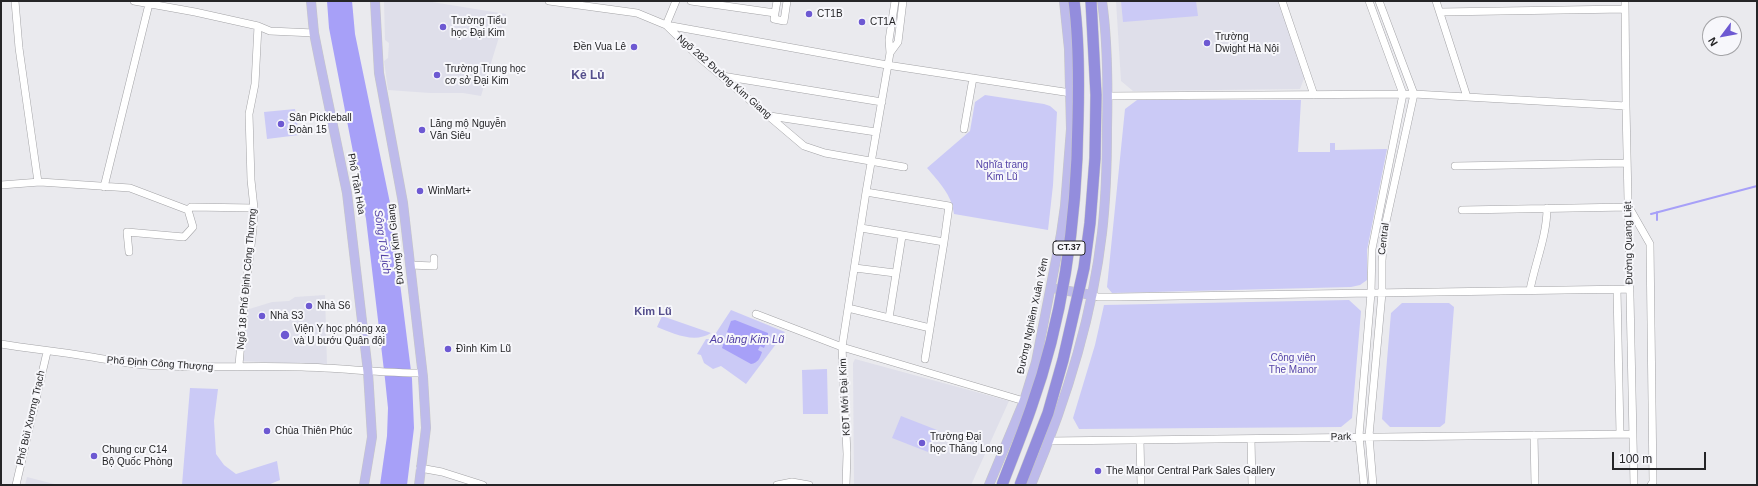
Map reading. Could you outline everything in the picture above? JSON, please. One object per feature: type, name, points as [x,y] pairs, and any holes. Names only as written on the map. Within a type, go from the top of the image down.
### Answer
[{"type":"highway","name":"CT.37","points":[[1002,485],[1036,393],[1054,324],[1067,265],[1073,221],[1078,158],[1079,94],[1074,1]]},
{"type":"highway","name":"CT.37","points":[[1020,485],[1048,413],[1075,313],[1086,253],[1090,223],[1095,150],[1096,95],[1091,1]]},
{"type":"main road","name":"Phố Trần Hòa","points":[[311,1],[314,33],[347,193],[373,372],[372,437],[364,485]]},
{"type":"main road","name":"Đường Kim Giang","points":[[375,1],[379,73],[403,203],[419,373],[426,428],[419,485]]},
{"type":"main road","name":"Đường Nghiêm Xuân Yêm","points":[[989,485],[1024,401],[1038,355],[1052,288],[1065,206],[1071,129],[1071,93],[1064,1]]},
{"type":"main road","points":[[1031,485],[1061,411],[1079,352],[1092,295],[1102,233],[1108,96],[1106,28],[1102,1]]},
{"type":"main road","points":[[1052,288],[1092,295]]},
{"type":"street","points":[[15,1],[19,48],[38,182]]},
{"type":"street","points":[[134,1],[258,26],[270,31],[314,33]]},
{"type":"street","name":"Ngõ 282 Đường Kim Giang","points":[[549,1],[594,5],[637,14],[666,25],[698,57],[804,146],[812,150],[904,167]]},
{"type":"street","points":[[676,1],[666,25],[887,65],[1071,93]]},
{"type":"street","points":[[691,1],[775,13]]},
{"type":"street","points":[[777,1],[774,19],[784,21],[787,1]]},
{"type":"street","points":[[890,53],[889,40],[895,1]]},
{"type":"street","points":[[890,53],[898,42],[904,1]]},
{"type":"street","points":[[1282,1],[1314,95]]},
{"type":"street","points":[[1368,1],[1404,94]]},
{"type":"street","points":[[1379,1],[1414,94]]},
{"type":"street","points":[[1436,1],[1467,97]]},
{"type":"street","name":"Đường Quang Liệt","points":[[1625,1],[1634,485]]},
{"type":"street","points":[[104,187],[149,4]]},
{"type":"street","points":[[1440,12],[1625,9]]},
{"type":"street","name":"Ngõ 18 Phố Định Công Thượng","points":[[240,366],[245,295],[253,229],[254,208],[251,180],[249,114],[255,84],[258,26]]},
{"type":"street","points":[[889,40],[898,42]]},
{"type":"street","name":"KĐT Mới Đại Kim","points":[[846,485],[847,446],[842,347],[860,228],[890,53]]},
{"type":"street","points":[[722,76],[882,102]]},
{"type":"street","points":[[964,129],[973,78]]},
{"type":"street","name":"Central","points":[[1364,485],[1359,436],[1371,293],[1372,249],[1404,94]]},
{"type":"street","points":[[1108,96],[1414,94],[1626,106]]},
{"type":"street","name":"Central","points":[[1373,485],[1369,436],[1382,293],[1384,231],[1414,94]]},
{"type":"street","points":[[768,116],[876,132]]},
{"type":"street","points":[[1455,166],[1628,163]]},
{"type":"street","points":[[1,185],[38,182],[130,188],[188,210]]},
{"type":"street","points":[[866,192],[949,206],[925,360]]},
{"type":"street","points":[[188,210],[191,207],[254,208]]},
{"type":"street","points":[[1462,210],[1629,207],[1650,244],[1653,482],[1651,485]]},
{"type":"street","points":[[1530,290],[1546,229],[1547,208]]},
{"type":"street","points":[[129,252],[127,232],[185,236],[193,227],[188,210]]},
{"type":"street","points":[[860,228],[944,242]]},
{"type":"street","points":[[889,318],[902,236]]},
{"type":"street","points":[[410,265],[434,266],[434,258]]},
{"type":"street","points":[[854,268],[895,273]]},
{"type":"street","points":[[1092,295],[1098,297],[1530,290],[1630,290]]},
{"type":"street","points":[[1617,290],[1620,434]]},
{"type":"street","points":[[848,308],[930,328]]},
{"type":"street","points":[[756,314],[842,347],[1024,401]]},
{"type":"street","name":"Phố Định Công Thượng","points":[[1,344],[143,365],[223,368],[240,366],[309,367],[373,372],[419,373]]},
{"type":"street","name":"Phố Bùi Xương Trạch","points":[[16,485],[47,352]]},
{"type":"street","name":"Park","points":[[1050,441],[1251,439],[1359,436],[1633,434]]},
{"type":"street","points":[[1534,435],[1535,485]]},
{"type":"street","points":[[1251,439],[1252,485]]},
{"type":"street","points":[[1140,440],[1141,485]]},
{"type":"street","points":[[420,468],[442,472],[483,485]]},
{"type":"street","points":[[777,485],[792,482],[809,485]]},
{"type":"shaded area","points":[[384,1],[426,1],[506,14],[481,96],[463,93],[430,93],[388,90],[384,61],[388,58],[389,43],[385,40]]},
{"type":"shaded area","name":"Trường Dwight Hà Nội","points":[[1116,1],[1279,1],[1305,76],[1300,89],[1133,91],[1121,81]]},
{"type":"shaded area","name":"Viện Y học phóng xạ và U bướu Quân đội","points":[[325,295],[327,365],[242,361],[246,310],[272,302],[289,301],[295,297]]},
{"type":"shaded area","name":"Trường Đại học Thăng Long","points":[[855,359],[1009,401],[971,485],[854,485],[853,363]]},
{"type":"shaded area","points":[[27,477],[58,485],[25,485]]},
{"type":"green space","points":[[1121,1],[1196,1],[1198,16],[1123,22]]},
{"type":"green space","name":"Nghĩa trang Kim Lũ","points":[[985,95],[1044,104],[1050,106],[1057,112],[1053,185],[1048,230],[954,214],[948,195],[927,168],[970,131],[975,102]]},
{"type":"green space","points":[[1137,100],[1301,100],[1298,152],[1330,152],[1330,143],[1335,143],[1335,150],[1387,149],[1367,250],[1367,280],[1360,285],[1351,287],[1112,293],[1107,287],[1125,109]]},
{"type":"green space","name":"Sân Pickleball Đoàn 15","points":[[295,109],[299,135],[267,139],[264,112]]},
{"type":"green space","name":"Công viên The Manor","points":[[1349,300],[1361,311],[1352,418],[1341,427],[1079,429],[1073,418],[1095,345],[1104,305]]},
{"type":"green space","points":[[1402,303],[1449,303],[1454,307],[1445,423],[1440,427],[1390,427],[1382,419],[1391,313]]},
{"type":"green space","points":[[731,310],[785,332],[746,384],[721,366],[713,369],[704,363],[701,355],[697,354],[706,339],[712,339]]},
{"type":"green space","points":[[662,316],[711,333],[698,338],[691,338],[677,334],[657,327]]},
{"type":"green space","points":[[827,369],[828,414],[803,414],[802,370]]},
{"type":"green space","points":[[190,388],[218,389],[214,421],[216,454],[224,465],[236,474],[277,461],[280,480],[268,485],[182,485]]},
{"type":"green space","points":[[901,416],[937,430],[928,452],[892,438]]},
{"type":"water","name":"Sông Tô Lịch","points":[[327,1],[352,1],[355,34],[390,203],[412,379],[414,428],[407,485],[380,485],[387,436],[388,408],[385,379],[366,219],[329,28]]},
{"type":"water","name":"Ao làng Kim Lũ","points":[[735,320],[768,333],[768,338],[764,348],[760,346],[758,350],[762,352],[755,363],[751,364],[722,348],[726,336],[732,338],[733,334],[727,332],[731,321]]},
{"type":"waterway","points":[[1651,214],[1757,186]]},
{"type":"waterway","points":[[1657,212],[1657,220]]},
{"type":"place","name":"CT1B","points":[[809,14]]},
{"type":"place","name":"CT1A","points":[[862,22]]},
{"type":"place","name":"Trường Tiểu học Đại Kim","points":[[443,27]]},
{"type":"place","name":"Trường Dwight Hà Nội","points":[[1207,43]]},
{"type":"place","name":"Đền Vua Lê","points":[[634,47]]},
{"type":"place","name":"Trường Trung học cơ sở Đại Kim","points":[[437,75]]},
{"type":"place","name":"Sân Pickleball Đoàn 15","points":[[281,124]]},
{"type":"place","name":"Lăng mộ Nguyễn Văn Siêu","points":[[422,130]]},
{"type":"place","name":"WinMart+","points":[[420,191]]},
{"type":"place","name":"Nhà S6","points":[[309,306]]},
{"type":"place","name":"Nhà S3","points":[[262,316]]},
{"type":"place","name":"Viện Y học phóng xạ và U bướu Quân đội","points":[[285,335]]},
{"type":"place","name":"Đình Kim Lũ","points":[[448,349]]},
{"type":"place","name":"Chùa Thiên Phúc","points":[[267,431]]},
{"type":"place","name":"Trường Đại học Thăng Long","points":[[922,443]]},
{"type":"place","name":"Chung cư C14 Bộ Quốc Phòng","points":[[94,456]]},
{"type":"place","name":"The Manor Central Park Sales Gallery","points":[[1098,471]]},
{"type":"district","name":"Kẻ Lủ","points":[[588,76]]},
{"type":"district","name":"Kim Lũ","points":[[653,312]]}]
